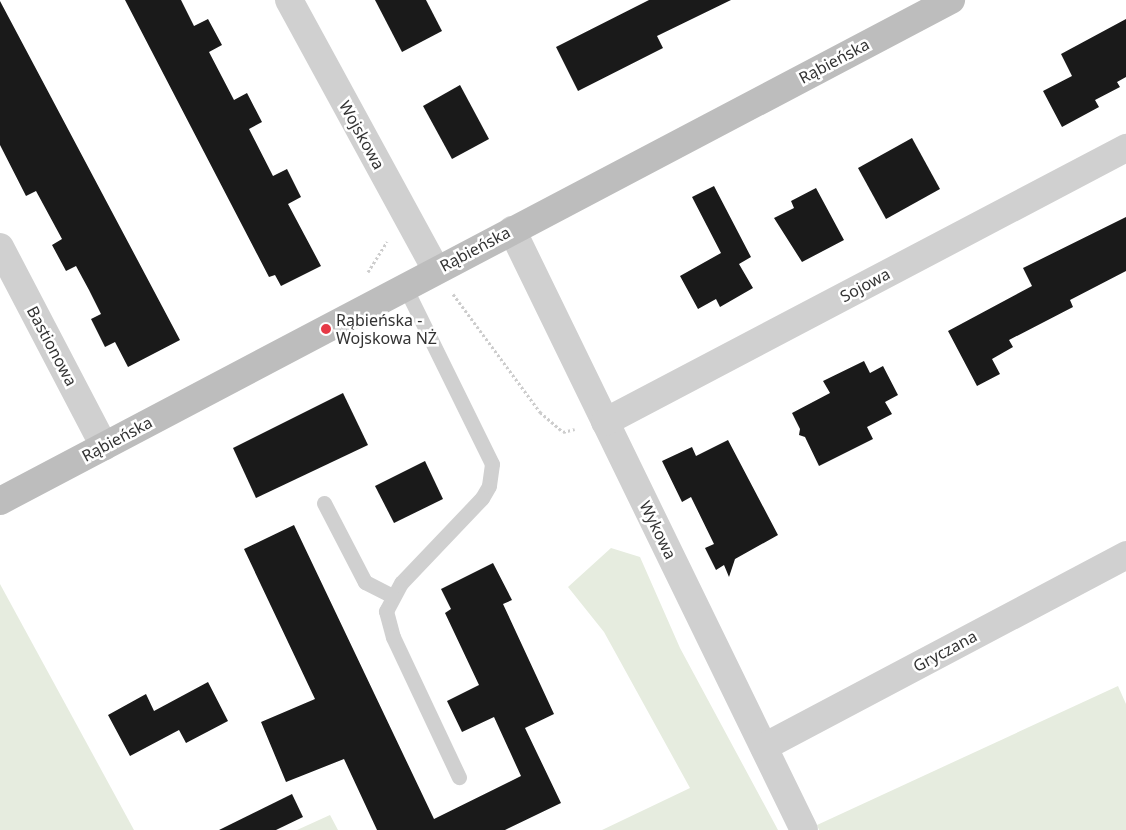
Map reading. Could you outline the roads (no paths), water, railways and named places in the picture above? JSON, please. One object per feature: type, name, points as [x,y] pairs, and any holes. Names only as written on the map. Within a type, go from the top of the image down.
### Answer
[{"type":"street","name":"Wojskowa","points":[[289,0],[436,270]]},
{"type":"street","name":"Rąbieńska","points":[[0,501],[951,0]]},
{"type":"street","name":"Sojowa","points":[[605,422],[1126,148]]},
{"type":"street","name":"Wykowa","points":[[512,230],[804,830]]},
{"type":"street","name":"Bastionowa","points":[[0,247],[104,446]]},
{"type":"street","name":"Gryczana","points":[[764,747],[1126,555]]},
{"type":"lane","points":[[405,287],[492,464],[489,486],[482,498],[392,596],[386,612],[388,625],[459,777]]},
{"type":"lane","points":[[324,503],[365,582],[392,596]]},
{"type":"place","name":"Rąbieńska - Wojskowa NŻ","points":[[326,329]]}]
